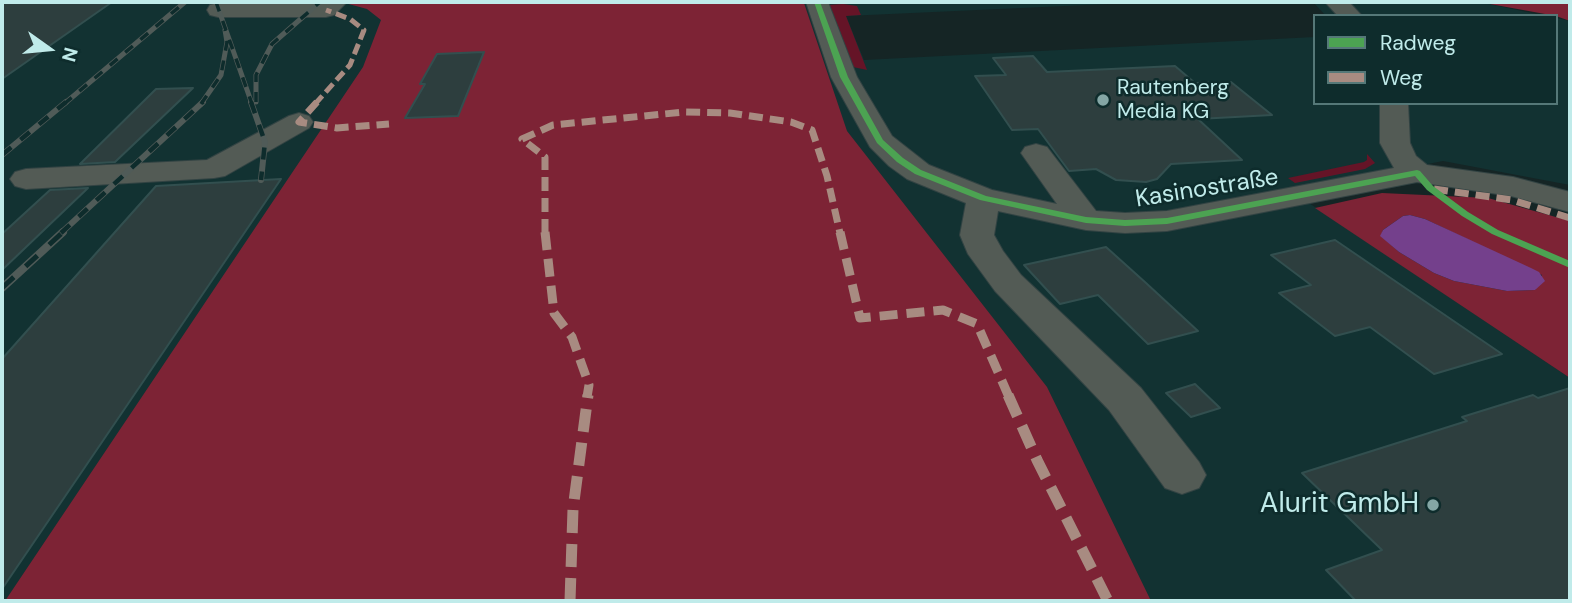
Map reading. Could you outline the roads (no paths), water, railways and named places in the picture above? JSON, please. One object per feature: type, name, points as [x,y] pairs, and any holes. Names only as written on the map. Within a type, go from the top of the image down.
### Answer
[{"type":"street","points":[[226,2],[218,10],[326,10],[336,2]]},
{"type":"street","name":"Kasinostraße","points":[[817,2],[844,77],[880,141],[918,172],[983,198],[1086,220],[1125,223],[1190,217],[1417,173],[1513,187],[1570,202]]},
{"type":"street","points":[[1336,2],[1349,14]]},
{"type":"street","points":[[1394,105],[1395,143],[1403,160],[1417,173]]},
{"type":"street","points":[[26,179],[214,169],[299,122]]},
{"type":"street","points":[[1035,153],[1086,220]]},
{"type":"street","points":[[983,198],[977,235],[986,254],[1008,283],[1125,399],[1182,475]]},
{"type":"railway","points":[[64,104],[185,2]]},
{"type":"railway","points":[[216,2],[252,104]]},
{"type":"railway","points":[[256,102],[256,75],[272,44],[320,2]]},
{"type":"railway","points":[[201,104],[221,75],[227,42],[225,30]]},
{"type":"railway","points":[[2,155],[66,102]]},
{"type":"railway","points":[[251,102],[265,142],[261,180]]},
{"type":"railway","points":[[61,233],[201,104]]},
{"type":"railway","points":[[2,288],[63,232]]},
{"type":"place","name":"Rautenberg Media KG","points":[[1103,100]]},
{"type":"place","name":"Alurit GmbH","points":[[1433,505]]}]
